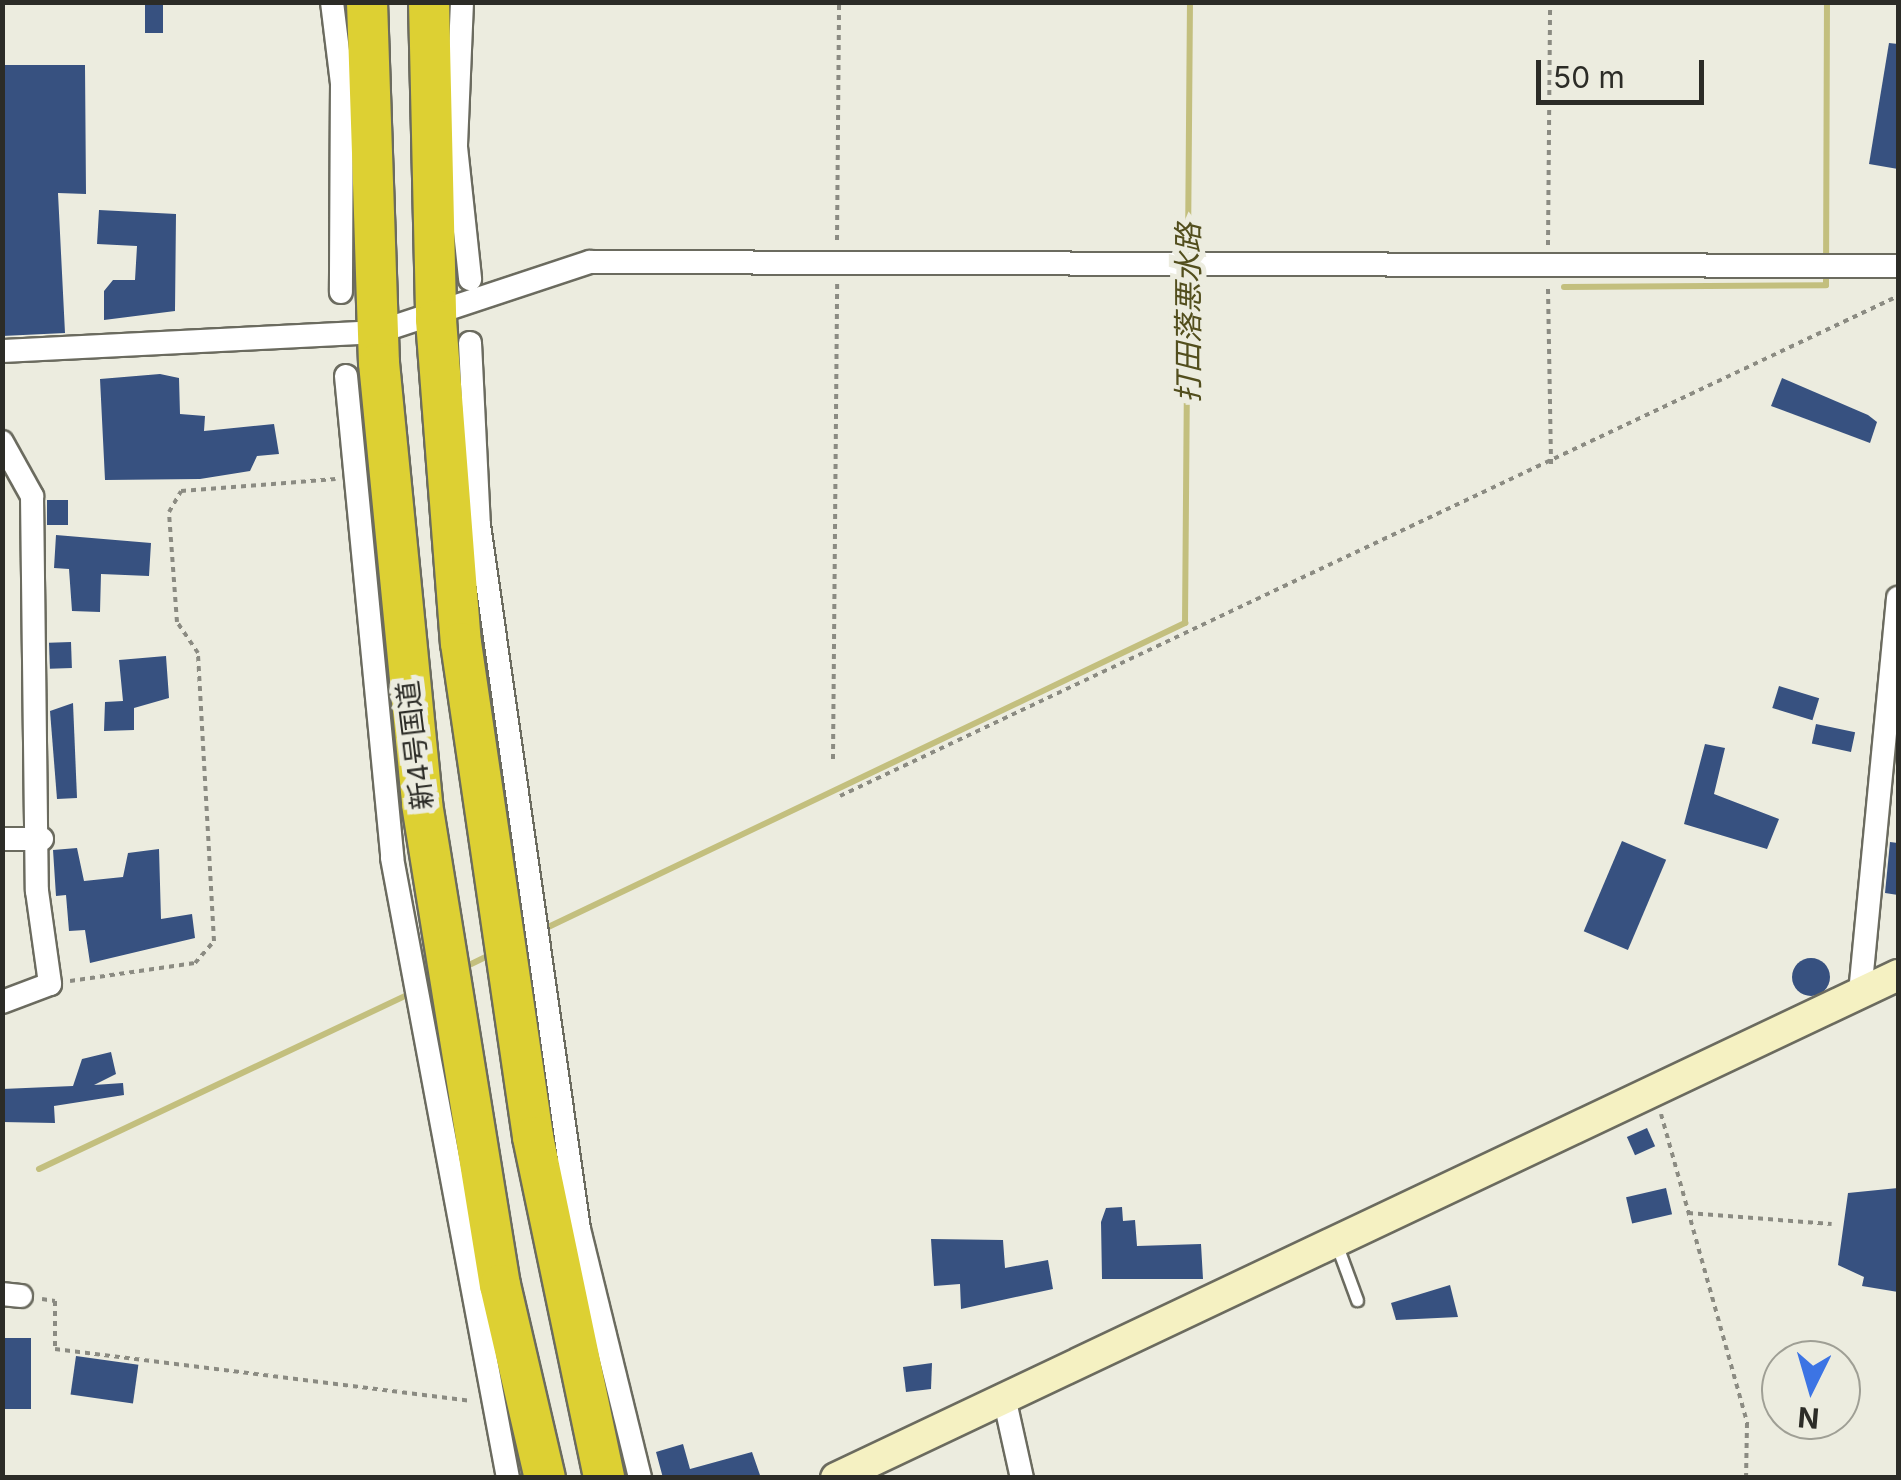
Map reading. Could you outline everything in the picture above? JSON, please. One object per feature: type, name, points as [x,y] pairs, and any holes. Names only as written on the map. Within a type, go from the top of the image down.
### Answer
[{"type":"highway","name":"新4号国道","points":[[367,2],[356,122],[378,332],[381,548],[446,971],[489,1287],[545,1478]]},
{"type":"highway","name":"新4号国道","points":[[429,2],[443,118],[436,320],[465,527],[486,845],[571,1261],[604,1478]]},
{"type":"street","points":[[332,2],[356,122],[341,292]]},
{"type":"street","points":[[462,2],[443,118],[470,279]]},
{"type":"street","points":[[2,351],[378,332],[436,320],[590,262],[837,257],[1548,267],[1898,266]]},
{"type":"street","points":[[465,527],[470,343]]},
{"type":"street","points":[[346,376],[352,478],[381,548]]},
{"type":"street","points":[[2,442],[32,496],[29,626],[42,838],[37,891],[50,984],[2,1002]]},
{"type":"street","points":[[1860,993],[1898,598]]},
{"type":"street","points":[[2,839],[42,838]]},
{"type":"street","points":[[836,1478],[1898,975]]},
{"type":"street","points":[[571,1261],[640,1478]]},
{"type":"street","points":[[489,1287],[492,1404],[508,1478]]},
{"type":"street","points":[[1004,1397],[1022,1478]]},
{"type":"lane","points":[[1336,1240],[1357,1300]]},
{"type":"path","points":[[833,759],[839,2]]},
{"type":"path","points":[[1550,2],[1551,464]]},
{"type":"path","points":[[840,796],[1551,464],[1898,296]]},
{"type":"path","points":[[50,984],[195,962],[214,941],[198,652],[177,622],[168,512],[180,491],[352,478]]},
{"type":"path","points":[[1654,1090],[1746,1424],[1746,1478]]},
{"type":"path","points":[[1688,1213],[1832,1224]]},
{"type":"path","points":[[12,1295],[55,1302],[55,1348],[492,1404]]},
{"type":"building","points":[[145,2],[163,2],[163,33],[145,33]]},
{"type":"building","points":[[1889,43],[1898,44],[1898,169],[1869,164]]},
{"type":"building","points":[[2,65],[85,65],[86,194],[58,193],[65,333],[2,336]]},
{"type":"building","points":[[99,210],[176,214],[175,311],[104,320],[104,291],[113,280],[135,280],[137,246],[97,244]]},
{"type":"building","points":[[160,374],[179,378],[180,414],[205,416],[204,431],[274,424],[279,454],[257,456],[250,471],[200,479],[105,480],[100,379]]},
{"type":"building","points":[[1782,378],[1868,415],[1877,422],[1870,443],[1771,406]]},
{"type":"building","points":[[47,500],[68,500],[68,525],[47,525]]},
{"type":"building","points":[[56,535],[151,543],[149,576],[101,574],[100,612],[72,611],[69,569],[54,568]]},
{"type":"building","points":[[71,642],[72,668],[50,669],[49,643]]},
{"type":"building","points":[[166,656],[169,698],[134,708],[134,730],[104,731],[105,702],[123,701],[119,660]]},
{"type":"building","points":[[1779,686],[1819,698],[1812,720],[1772,708]]},
{"type":"building","points":[[73,703],[77,798],[57,799],[50,711]]},
{"type":"building","points":[[1816,724],[1855,732],[1851,752],[1812,744]]},
{"type":"building","points":[[1705,744],[1725,748],[1714,794],[1779,819],[1767,849],[1684,824]]},
{"type":"building","points":[[1622,841],[1666,860],[1628,950],[1584,931]]},
{"type":"building","points":[[1890,842],[1898,843],[1898,895],[1885,893]]},
{"type":"building","points":[[77,848],[84,881],[123,877],[128,853],[159,849],[161,919],[192,914],[195,938],[90,963],[85,930],[69,931],[66,895],[56,896],[53,850]]},
{"type":"building","points":[[1811,958],[1825,963],[1830,977],[1825,991],[1811,996],[1797,991],[1792,977],[1797,963]]},
{"type":"building","points":[[111,1052],[116,1074],[94,1085],[123,1083],[124,1095],[54,1106],[55,1123],[2,1122],[2,1089],[73,1086],[82,1059]]},
{"type":"building","points":[[1647,1128],[1655,1146],[1635,1155],[1627,1137]]},
{"type":"building","points":[[1666,1188],[1672,1214],[1632,1224],[1626,1197]]},
{"type":"building","points":[[1898,1188],[1898,1292],[1862,1286],[1864,1277],[1838,1265],[1848,1193]]},
{"type":"building","points":[[1122,1207],[1123,1221],[1135,1220],[1137,1246],[1201,1244],[1203,1279],[1102,1279],[1101,1222],[1106,1208]]},
{"type":"building","points":[[931,1239],[1003,1240],[1005,1268],[1048,1260],[1053,1289],[961,1309],[960,1284],[934,1286]]},
{"type":"building","points":[[1450,1285],[1458,1317],[1396,1320],[1391,1303]]},
{"type":"building","points":[[2,1338],[31,1338],[31,1409],[2,1409]]},
{"type":"building","points":[[76,1356],[138,1365],[133,1403],[71,1395]]},
{"type":"building","points":[[932,1363],[931,1389],[906,1392],[903,1367]]},
{"type":"building","points":[[683,1444],[690,1469],[752,1452],[761,1478],[663,1478],[656,1452]]},
{"type":"waterway","name":"打田落悪水路","points":[[542,930],[1185,623],[1190,2]]},
{"type":"waterway","points":[[1564,287],[1826,285],[1827,2]]},
{"type":"waterway","points":[[465,967],[494,953]]},
{"type":"waterway","points":[[39,1169],[436,981]]}]
